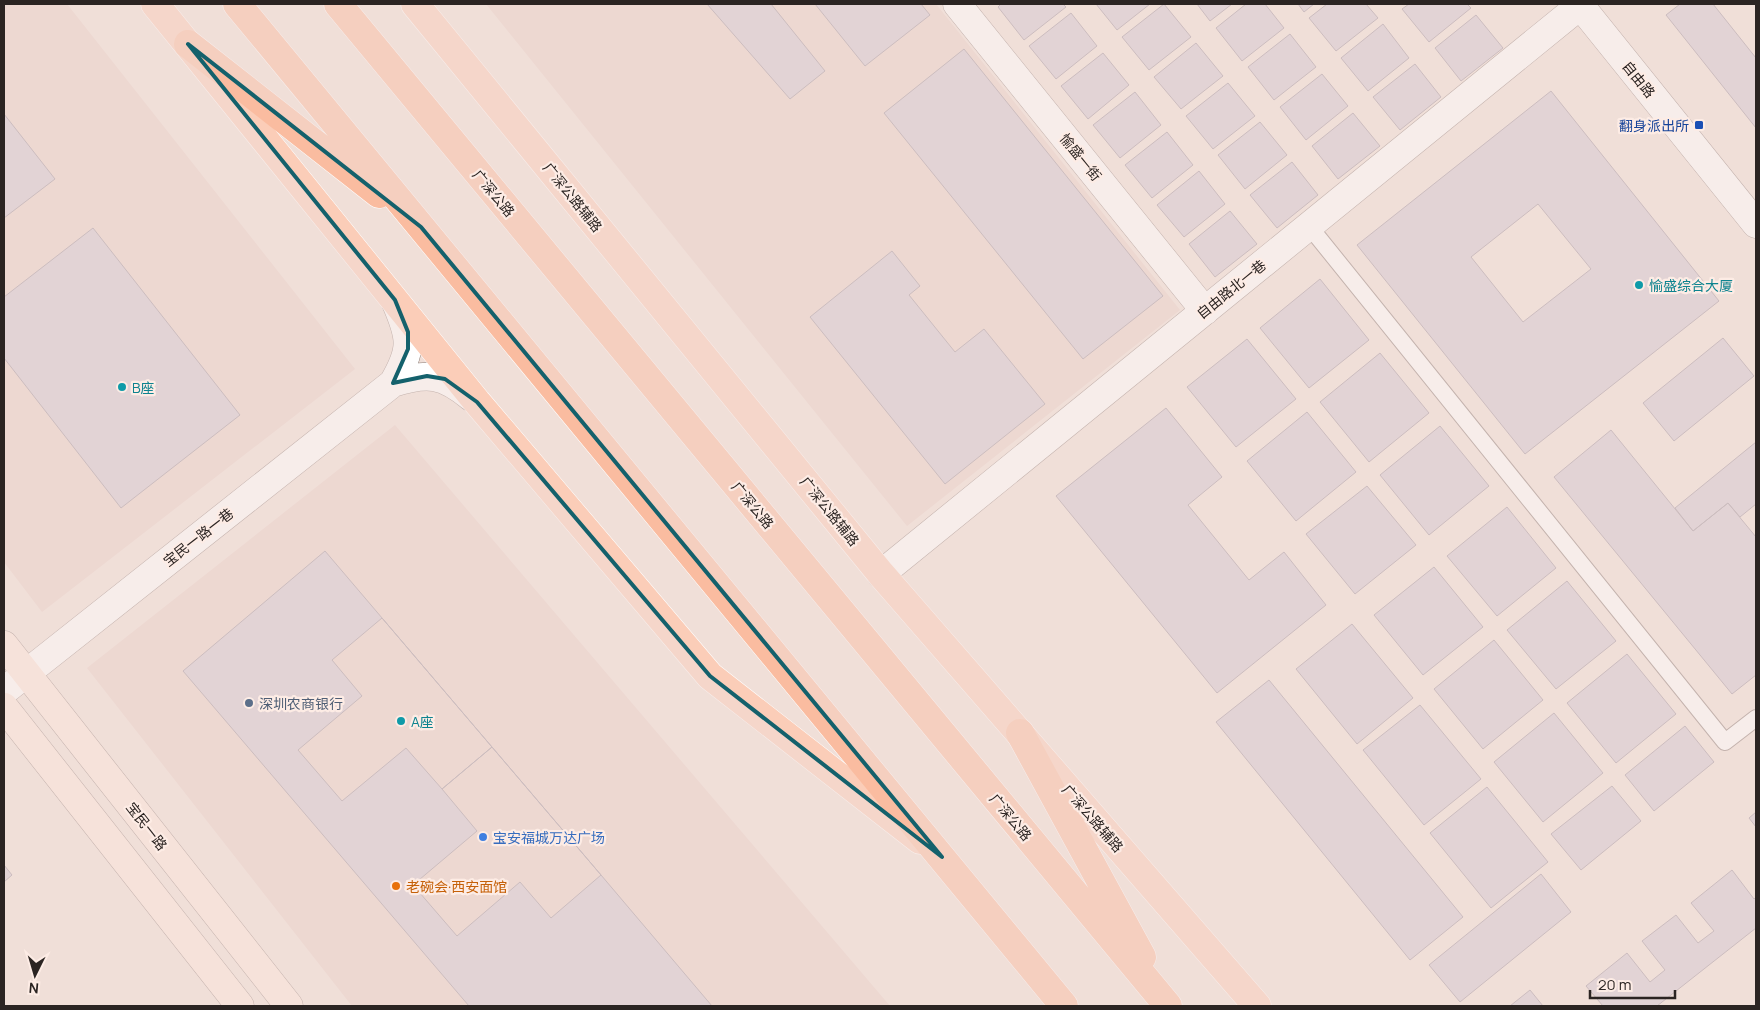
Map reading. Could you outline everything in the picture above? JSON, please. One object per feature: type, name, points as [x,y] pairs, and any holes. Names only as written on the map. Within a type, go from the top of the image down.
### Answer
[{"type":"highway","points":[[237,4],[1064,1006]]},
{"type":"highway","name":"广深公路","points":[[338,4],[1168,1006]]},
{"type":"highway","points":[[188,44],[422,227]]},
{"type":"highway","points":[[1020,733],[1168,1006]]},
{"type":"main road","points":[[155,4],[477,402],[710,676],[942,857]]},
{"type":"main road","name":"广深公路辅路","points":[[415,4],[881,574],[1257,1006]]},
{"type":"main road","name":"宝民一路","points":[[4,645],[289,1006]]},
{"type":"main road","points":[[4,707],[240,1006]]},
{"type":"street","name":"愉盛一街","points":[[957,4],[1204,311]]},
{"type":"street","name":"自由路北一巷","points":[[881,574],[1580,4]]},
{"type":"street","name":"自由路","points":[[1580,4],[1756,224]]},
{"type":"street","points":[[393,383],[403,366],[408,349],[408,332],[395,300]]},
{"type":"street","points":[[393,383],[427,376],[445,379],[477,402]]},
{"type":"street","name":"宝民一路一巷","points":[[4,691],[393,383]]},
{"type":"lane","points":[[1309,226],[1725,742],[1756,718]]},
{"type":"highlighted area","points":[[188,44],[421,227],[942,857],[710,676],[477,402],[445,379],[427,376],[393,383],[408,349],[408,332],[395,300]]},
{"type":"shaded area","points":[[4,4],[67,4],[355,369],[42,612],[4,562]]},
{"type":"shaded area","points":[[486,4],[936,4],[1180,310],[907,526]]},
{"type":"shaded area","name":"宝安福城万达广场","points":[[395,425],[890,1006],[352,1006],[87,668]]},
{"type":"building","points":[[707,4],[771,4],[825,71],[790,99]]},
{"type":"building","points":[[815,4],[921,4],[930,15],[865,66]]},
{"type":"building","points":[[1001,4],[1063,4],[1066,7],[1024,40],[998,7]]},
{"type":"building","points":[[1096,4],[1150,4],[1117,30]]},
{"type":"building","points":[[1164,4],[1191,37],[1149,70],[1122,37]]},
{"type":"building","points":[[1197,4],[1232,4],[1210,21]]},
{"type":"building","points":[[1246,4],[1265,4],[1284,28],[1242,61],[1216,28]]},
{"type":"building","points":[[1298,4],[1314,4],[1304,12]]},
{"type":"building","points":[[1327,4],[1366,4],[1378,18],[1336,51],[1309,18]]},
{"type":"building","points":[[1409,4],[1467,4],[1471,8],[1429,42],[1402,9]]},
{"type":"building","points":[[1680,4],[1713,4],[1756,58],[1756,128],[1666,15]]},
{"type":"building","points":[[1071,13],[1097,46],[1056,79],[1029,46]]},
{"type":"building","points":[[1476,15],[1503,48],[1461,81],[1435,48]]},
{"type":"building","points":[[1383,24],[1409,58],[1368,91],[1341,58]]},
{"type":"building","points":[[1290,34],[1316,67],[1274,100],[1248,67]]},
{"type":"building","points":[[1196,43],[1223,76],[1181,109],[1154,77]]},
{"type":"building","points":[[964,49],[1163,296],[1083,359],[884,113]]},
{"type":"building","points":[[1103,53],[1129,85],[1088,119],[1061,86]]},
{"type":"building","points":[[1415,64],[1441,97],[1400,130],[1373,97]]},
{"type":"building","points":[[1322,74],[1348,106],[1306,140],[1280,107]]},
{"type":"building","points":[[1228,83],[1255,116],[1213,149],[1186,116]]},
{"type":"building","name":"愉盛综合大厦","points":[[1551,91],[1719,301],[1525,454],[1357,245]],"holes":[[[1538,204],[1591,269],[1523,322],[1471,257]]]},
{"type":"building","points":[[1135,92],[1161,125],[1120,158],[1093,125]]},
{"type":"building","points":[[1353,113],[1380,146],[1338,179],[1312,146]]},
{"type":"building","points":[[4,114],[55,179],[4,218]]},
{"type":"building","points":[[1260,122],[1287,155],[1245,189],[1218,155]]},
{"type":"building","points":[[1167,132],[1193,165],[1152,198],[1125,165]]},
{"type":"building","points":[[1292,162],[1318,195],[1277,228],[1250,195]]},
{"type":"building","points":[[1199,171],[1225,204],[1184,237],[1157,205]]},
{"type":"building","points":[[1230,211],[1257,244],[1215,277],[1189,244]]},
{"type":"building","name":"B座","points":[[93,228],[240,415],[121,508],[4,358],[4,297]]},
{"type":"building","points":[[892,251],[920,286],[909,295],[955,352],[984,329],[1045,404],[945,484],[810,317]]},
{"type":"building","points":[[1320,279],[1369,340],[1309,388],[1260,328]]},
{"type":"building","points":[[1723,338],[1754,376],[1674,441],[1643,403]]},
{"type":"building","points":[[1247,339],[1296,399],[1236,447],[1187,387]]},
{"type":"building","points":[[1380,353],[1429,413],[1369,462],[1320,402]]},
{"type":"building","points":[[1166,408],[1222,477],[1188,505],[1249,580],[1284,552],[1326,605],[1217,693],[1056,496]]},
{"type":"building","points":[[1307,412],[1356,472],[1296,521],[1247,461]]},
{"type":"building","points":[[1440,426],[1489,486],[1429,535],[1380,475]]},
{"type":"building","points":[[1611,430],[1693,531],[1728,503],[1756,537],[1756,675],[1732,694],[1554,477]]},
{"type":"building","points":[[1756,442],[1756,504],[1740,517],[1728,503],[1693,531],[1675,508]]},
{"type":"building","points":[[1367,486],[1416,545],[1355,594],[1306,534]]},
{"type":"building","points":[[1507,507],[1556,568],[1497,616],[1447,556]]},
{"type":"building","points":[[325,551],[712,1006],[469,1006],[183,671]]},
{"type":"building","points":[[1434,567],[1483,627],[1423,675],[1374,615]]},
{"type":"building","points":[[1567,581],[1616,641],[1556,689],[1507,630]]},
{"type":"building","name":"A座","points":[[382,618],[492,747],[442,789],[406,748],[342,801],[298,750],[362,696],[332,660]]},
{"type":"building","points":[[1352,624],[1413,698],[1357,744],[1296,669]]},
{"type":"building","points":[[1494,640],[1543,700],[1483,749],[1434,689]]},
{"type":"building","points":[[1627,654],[1676,714],[1616,763],[1567,703]]},
{"type":"building","points":[[1269,680],[1463,917],[1410,960],[1216,722]]},
{"type":"building","points":[[1420,705],[1481,779],[1424,825],[1363,750]]},
{"type":"building","points":[[1554,713],[1603,773],[1543,822],[1494,762]]},
{"type":"building","points":[[1685,726],[1714,762],[1654,811],[1625,775]]},
{"type":"building","points":[[492,747],[601,875],[551,918],[520,882],[457,936],[413,885],[477,831],[442,789]]},
{"type":"building","points":[[1612,786],[1641,821],[1581,870],[1551,834]]},
{"type":"building","points":[[1487,787],[1548,862],[1491,908],[1430,833]]},
{"type":"building","points":[[1756,812],[1756,827],[1749,818]]},
{"type":"building","points":[[4,865],[12,875],[4,882]]},
{"type":"building","points":[[1732,870],[1754,899],[1756,897],[1756,928],[1657,1006],[1603,1006],[1586,986],[1627,953],[1650,982],[1665,970],[1642,941],[1676,915],[1698,943],[1714,931],[1691,903]]},
{"type":"building","points":[[1541,874],[1571,912],[1460,1002],[1429,965]]},
{"type":"building","points":[[1530,990],[1543,1006],[1510,1006]]},
{"type":"place","name":"翻身派出所","points":[[1699,125]]},
{"type":"place","name":"愉盛综合大厦","points":[[1639,285]]},
{"type":"place","name":"B座","points":[[122,387]]},
{"type":"place","name":"深圳农商银行","points":[[249,703]]},
{"type":"place","name":"A座","points":[[401,721]]},
{"type":"place","name":"宝安福城万达广场","points":[[483,837]]},
{"type":"place","name":"老碗会·西安面馆","points":[[396,886]]}]
